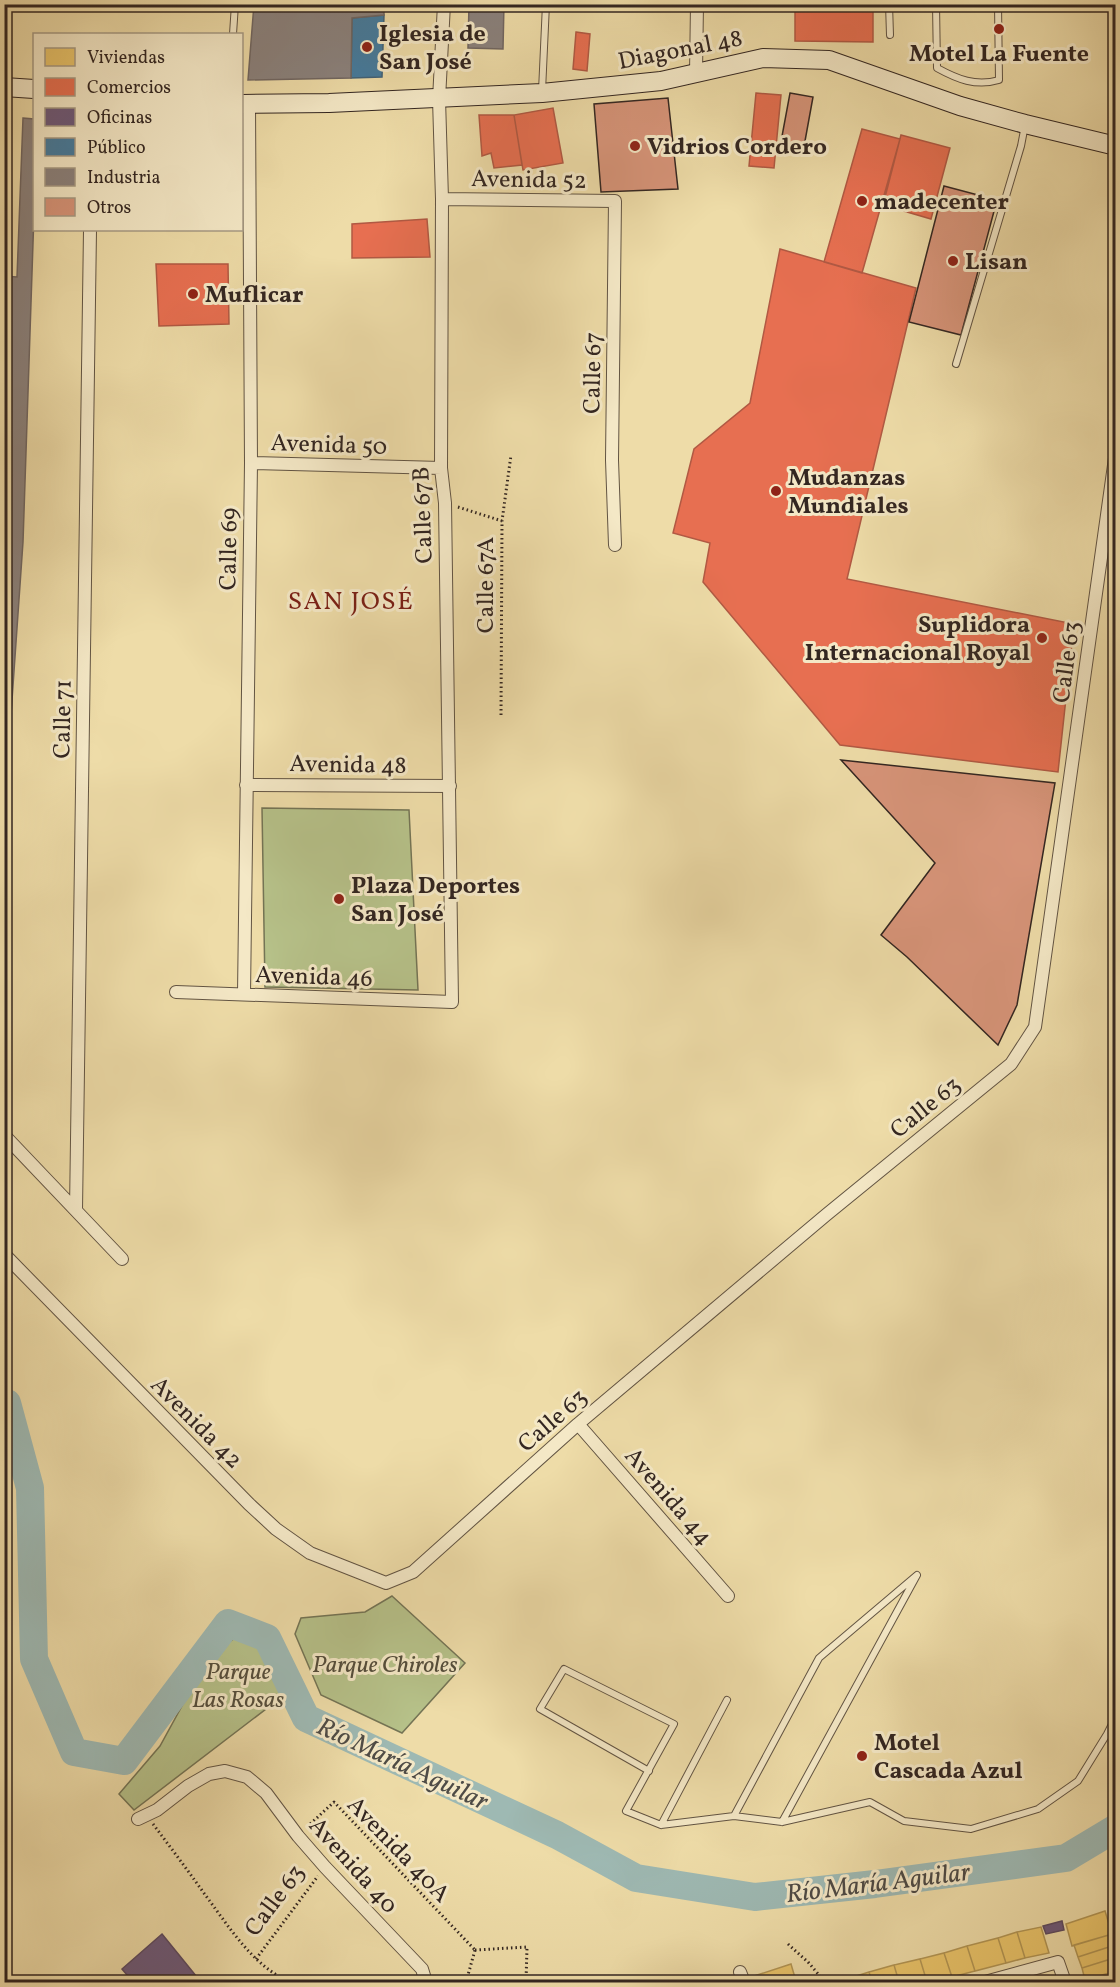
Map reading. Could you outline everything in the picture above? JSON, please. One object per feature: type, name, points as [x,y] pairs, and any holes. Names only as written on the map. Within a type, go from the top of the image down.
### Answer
[{"type":"street","points":[[439,99],[444,4]]},
{"type":"street","points":[[696,73],[697,4]]},
{"type":"street","name":"Diagonal 48","points":[[245,104],[439,99],[542,93],[652,82],[763,58],[829,60],[960,106],[1116,146]]},
{"type":"street","points":[[4,87],[33,89]]},
{"type":"street","name":"Calle 67B","points":[[439,99],[442,199],[441,468],[444,503],[450,786],[452,1002]]},
{"type":"street","name":"Calle 69","points":[[244,994],[251,463],[245,104]]},
{"type":"street","name":"Avenida 52","points":[[442,199],[615,201]]},
{"type":"street","name":"Calle 67","points":[[615,201],[612,460],[615,545]]},
{"type":"street","name":"Calle 71","points":[[76,1210],[90,231]]},
{"type":"street","name":"Calle 63","points":[[386,1583],[413,1572],[578,1424],[826,1215],[1011,1064],[1035,1027],[1116,451]]},
{"type":"street","name":"Avenida 50","points":[[251,463],[441,468]]},
{"type":"street","name":"Avenida 48","points":[[246,784],[450,786]]},
{"type":"street","name":"Avenida 46","points":[[176,992],[452,1002]]},
{"type":"street","points":[[4,1135],[122,1259]]},
{"type":"street","name":"Avenida 42","points":[[4,1254],[276,1529],[310,1553],[386,1583]]},
{"type":"street","name":"Avenida 44","points":[[578,1424],[728,1596]]},
{"type":"street","name":"Avenida 40","points":[[142,1817],[157,1810],[209,1773],[225,1771],[247,1777],[266,1793],[325,1867],[422,1969],[426,1983]]},
{"type":"street","points":[[985,1983],[1058,1962],[1065,1983]]},
{"type":"lane","points":[[233,33],[235,4]]},
{"type":"lane","points":[[542,93],[546,4]]},
{"type":"lane","points":[[889,4],[890,35]]},
{"type":"lane","points":[[936,4],[937,68],[969,82],[987,84],[999,80],[998,4]]},
{"type":"lane","points":[[956,364],[1021,146],[1025,124]]},
{"type":"lane","points":[[734,1816],[819,1658],[917,1575],[782,1822]]},
{"type":"lane","points":[[648,1771],[540,1709],[564,1669],[674,1724],[627,1811],[661,1825],[734,1816],[782,1822],[870,1802],[904,1821],[971,1828],[1038,1809],[1078,1781],[1116,1716]]},
{"type":"lane","points":[[661,1825],[727,1700]]},
{"type":"path","name":"Calle 67A","points":[[501,715],[502,521],[511,455]]},
{"type":"path","points":[[444,503],[502,521]]},
{"type":"path","name":"Avenida 40A","points":[[298,1836],[334,1802],[475,1950]]},
{"type":"path","points":[[142,1817],[256,1959],[290,1983]]},
{"type":"path","name":"Calle 63","points":[[256,1959],[325,1867]]},
{"type":"path","points":[[788,1944],[808,1962],[825,1983]]},
{"type":"path","points":[[466,1983],[475,1950],[527,1947],[526,1983]]},
{"type":"green space","name":"Plaza Deportes San José","points":[[262,808],[409,810],[418,990],[265,987]]},
{"type":"green space","name":"Parque Chiroles","points":[[392,1596],[465,1663],[402,1733],[321,1695],[295,1634],[301,1618],[365,1612]]},
{"type":"green space","name":"Parque Las Rosas","points":[[235,1638],[259,1643],[283,1696],[134,1810],[119,1794],[160,1746],[194,1684],[216,1651]]},
{"type":"building: Viviendas","points":[[1105,1911],[1112,1934],[1072,1946],[1066,1924]]},
{"type":"building: Viviendas","points":[[1041,1927],[1049,1953],[1025,1958],[1017,1932]]},
{"type":"building: Viviendas","points":[[1017,1932],[1025,1958],[1006,1963],[998,1938]]},
{"type":"building: Viviendas","points":[[1109,1935],[1112,1946],[1078,1957],[1074,1945]]},
{"type":"building: Viviendas","points":[[998,1938],[1006,1963],[975,1971],[967,1946]]},
{"type":"building: Viviendas","points":[[967,1946],[975,1971],[952,1977],[944,1953]]},
{"type":"building: Viviendas","points":[[1112,1946],[1114,1958],[1082,1968],[1078,1957]]},
{"type":"building: Viviendas","points":[[944,1953],[952,1977],[927,1982],[920,1959]]},
{"type":"building: Viviendas","points":[[1114,1958],[1116,1971],[1085,1980],[1082,1968]]},
{"type":"building: Viviendas","points":[[920,1959],[927,1982],[899,1982],[894,1965]]},
{"type":"building: Viviendas","points":[[791,1964],[796,1981],[754,1982],[751,1977]]},
{"type":"building: Viviendas","points":[[894,1965],[899,1982],[872,1982],[869,1972]]},
{"type":"building: Viviendas","points":[[1116,1971],[1116,1982],[1083,1982],[1083,1981]]},
{"type":"building: Viviendas","points":[[869,1972],[872,1982],[845,1982],[844,1980]]},
{"type":"building: Comercios","points":[[795,4],[873,4],[873,42],[795,41]]},
{"type":"building: Comercios","points":[[576,32],[590,34],[587,71],[573,69]]},
{"type":"building: Comercios","points":[[756,93],[781,95],[774,168],[749,166]]},
{"type":"building: Comercios","points":[[553,108],[563,163],[523,170],[514,115]]},
{"type":"building: Comercios","points":[[479,115],[514,115],[522,165],[494,168],[491,153],[482,156]]},
{"type":"building: Comercios","name":"madecenter","points":[[862,129],[900,139],[862,273],[824,262]]},
{"type":"building: Comercios","points":[[901,135],[950,148],[931,219],[883,205]]},
{"type":"building: Comercios","points":[[427,219],[430,257],[352,258],[352,224]]},
{"type":"building: Comercios","name":"Mudanzas Mundiales","points":[[780,249],[916,288],[847,579],[1074,624],[1058,772],[840,745],[703,582],[710,543],[673,533],[694,449],[750,403]]},
{"type":"building: Comercios","name":"Muflicar","points":[[156,264],[228,264],[229,324],[159,326]]},
{"type":"building: Oficinas","points":[[1062,1921],[1064,1930],[1046,1934],[1043,1926]]},
{"type":"building: Oficinas","points":[[162,1934],[201,1982],[133,1982],[122,1969]]},
{"type":"building: Público","name":"Iglesia de San José","points":[[384,15],[382,77],[351,78],[352,18]]},
{"type":"building: Industria","points":[[254,4],[384,4],[384,15],[352,18],[351,78],[248,80]]},
{"type":"building: Industria","points":[[469,4],[504,4],[503,49],[468,48]]},
{"type":"building: Industria","points":[[23,118],[33,119],[33,231],[23,542],[9,743],[4,869],[4,276],[17,277]]},
{"type":"building: Otros","points":[[790,93],[813,97],[803,152],[780,147]]},
{"type":"building: Otros","name":"Vidrios Cordero","points":[[668,98],[678,189],[601,192],[594,104]]},
{"type":"building: Otros","name":"Lisan","points":[[944,186],[997,200],[961,335],[909,322]]},
{"type":"building: Otros","points":[[841,760],[1055,783],[1017,1005],[998,1045],[881,935],[935,863]]},
{"type":"waterway","name":"Río María Aguilar","points":[[4,1402],[7,1403],[30,1488],[34,1659],[74,1752],[124,1761],[228,1623],[267,1638],[306,1718],[557,1835],[636,1878],[755,1897],[875,1884],[1066,1858],[1116,1828]]},
{"type":"place","name":"Motel La Fuente","points":[[999,29]]},
{"type":"place","name":"Iglesia de San José","points":[[367,47]]},
{"type":"place","name":"Vidrios Cordero","points":[[635,146]]},
{"type":"place","name":"madecenter","points":[[862,201]]},
{"type":"place","name":"Lisan","points":[[953,261]]},
{"type":"place","name":"Muflicar","points":[[193,294]]},
{"type":"place","name":"Mudanzas Mundiales","points":[[776,491]]},
{"type":"place","name":"Suplidora Internacional Royal","points":[[1042,638]]},
{"type":"place","name":"Plaza Deportes San José","points":[[339,899]]},
{"type":"place","name":"Motel Cascada Azul","points":[[862,1756]]},
{"type":"district","name":"SAN JOSÉ","points":[[351,600]]}]
